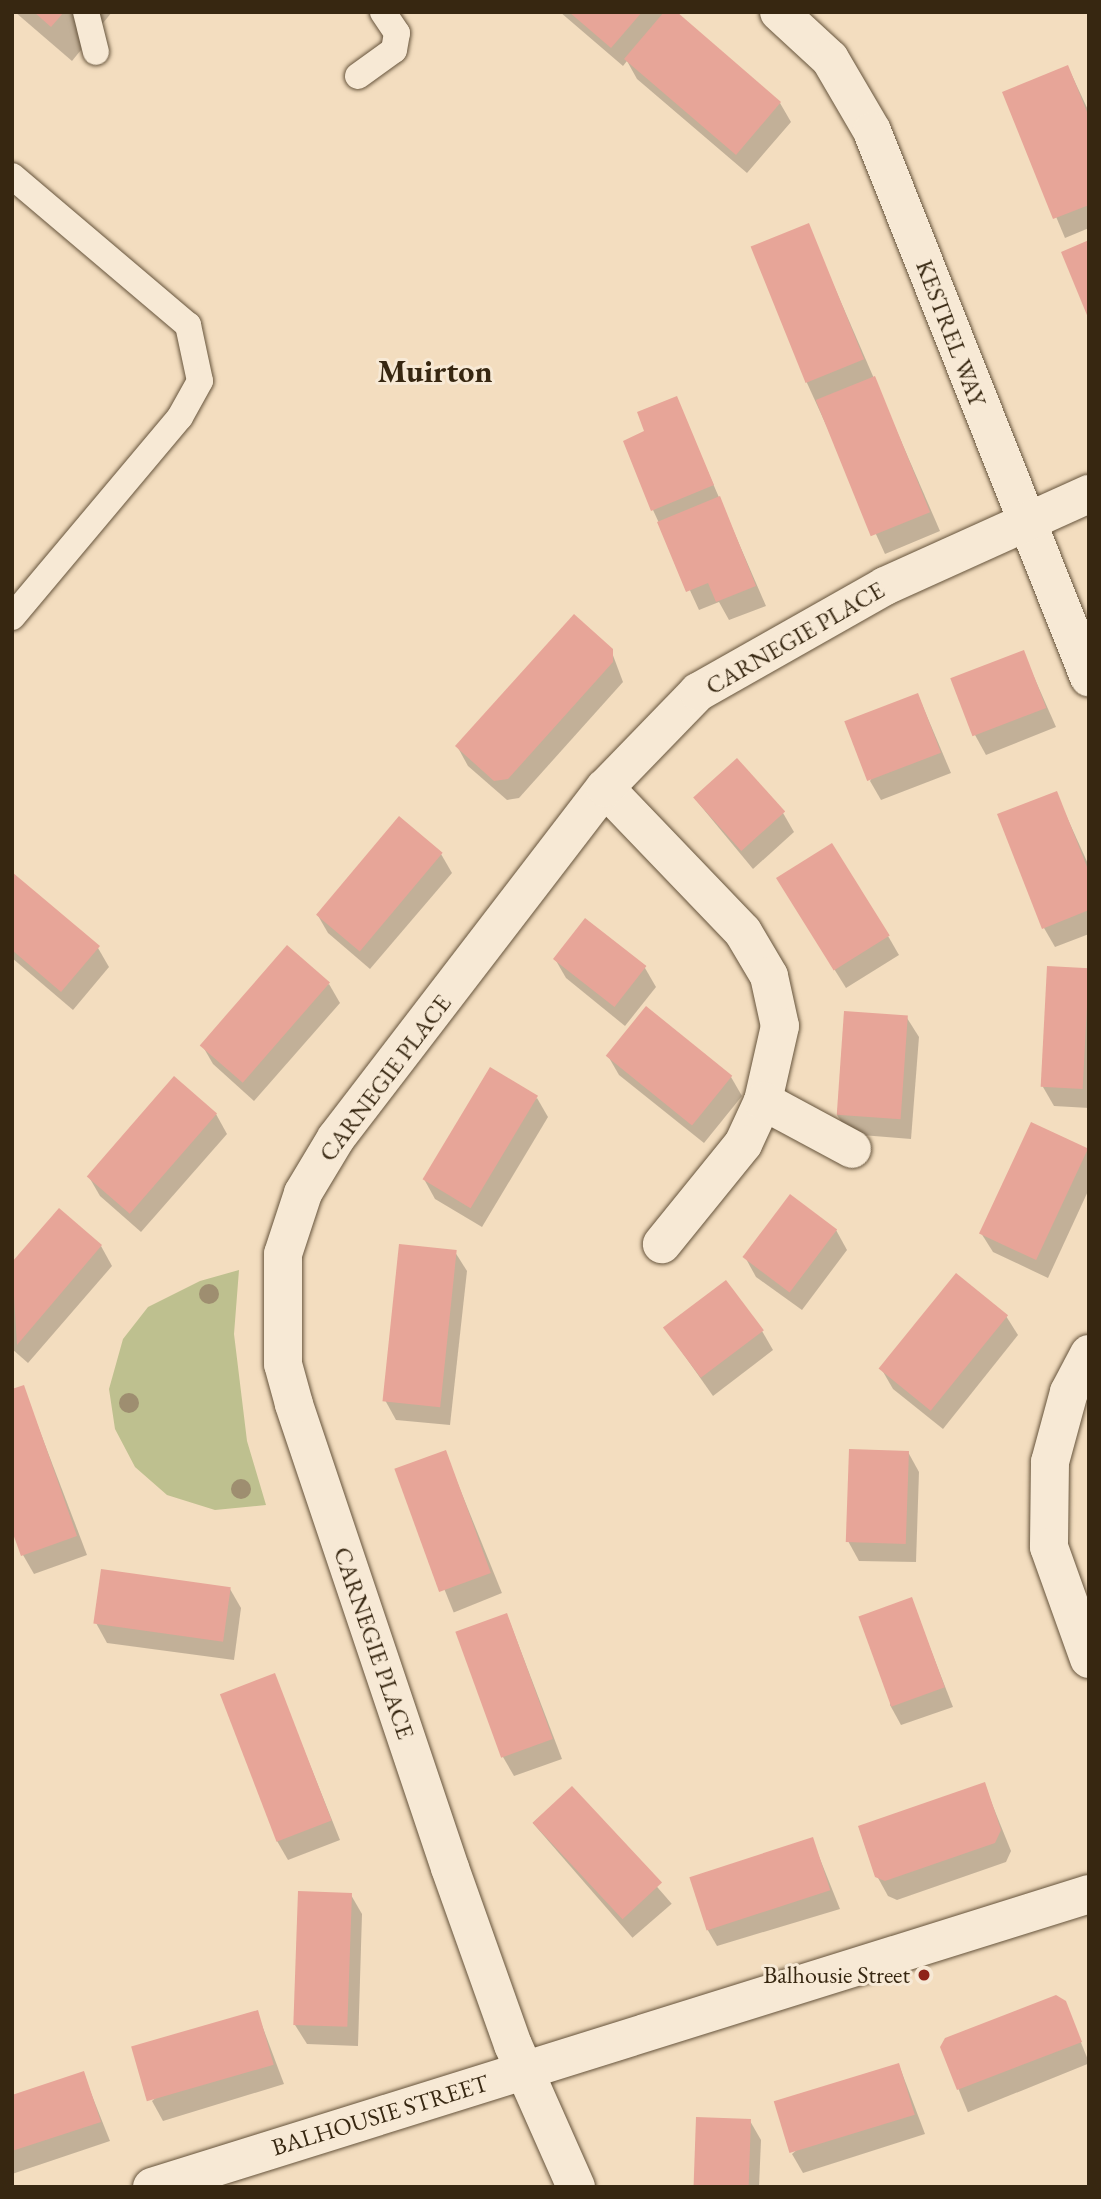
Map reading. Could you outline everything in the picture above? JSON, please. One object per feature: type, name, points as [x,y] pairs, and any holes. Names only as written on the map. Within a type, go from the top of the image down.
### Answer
[{"type":"street","name":"KESTREL WAY","points":[[779,12],[830,59],[872,131],[1024,522],[1089,677]]},
{"type":"street","name":"CARNEGIE PLACE","points":[[576,2187],[524,2071],[294,1404],[283,1364],[283,1254],[303,1193],[336,1138],[605,788],[698,692],[818,620],[1089,494]]},
{"type":"street","points":[[605,788],[743,932],[769,976],[780,1027],[763,1101],[743,1144],[662,1244]]},
{"type":"street","points":[[763,1101],[852,1149]]},
{"type":"street","points":[[1089,1354],[1069,1392],[1050,1462],[1049,1547],[1089,1660]]},
{"type":"street","name":"BALHOUSIE STREET","points":[[152,2187],[1089,1894]]},
{"type":"lane","points":[[86,12],[96,52]]},
{"type":"lane","points":[[358,76],[394,50],[397,33],[383,12]]},
{"type":"lane","points":[[12,176],[144,281],[188,325],[200,381],[180,417],[12,617]]},
{"type":"green space","points":[[239,1270],[234,1334],[247,1441],[266,1505],[215,1510],[167,1495],[135,1467],[115,1429],[109,1389],[123,1339],[148,1307],[200,1281]]},
{"type":"building","points":[[34,12],[64,12],[51,27]]},
{"type":"building","points":[[569,12],[642,12],[611,48]]},
{"type":"building","points":[[664,12],[677,12],[781,102],[736,155],[624,59]]},
{"type":"building","points":[[1068,65],[1089,117],[1089,205],[1053,219],[1002,92]]},
{"type":"building","points":[[809,223],[864,359],[806,383],[751,247]]},
{"type":"building","points":[[1089,240],[1089,320],[1061,252]]},
{"type":"building","points":[[875,376],[930,512],[871,536],[816,400]]},
{"type":"building","points":[[677,396],[714,485],[651,511],[623,441],[644,431],[637,412]]},
{"type":"building","points":[[720,496],[756,586],[716,602],[708,583],[686,592],[657,522]]},
{"type":"building","points":[[574,614],[613,649],[613,662],[508,779],[494,781],[455,746]]},
{"type":"building","points":[[1024,650],[1046,708],[972,736],[950,678]]},
{"type":"building","points":[[918,693],[941,753],[867,781],[844,721]]},
{"type":"building","points":[[737,758],[785,812],[741,851],[693,797]]},
{"type":"building","points":[[1057,791],[1089,872],[1089,910],[1042,929],[997,814]]},
{"type":"building","points":[[399,816],[443,853],[360,951],[316,915]]},
{"type":"building","points":[[832,843],[890,935],[834,970],[776,878]]},
{"type":"building","points":[[12,872],[100,946],[61,992],[12,950]]},
{"type":"building","points":[[585,918],[646,966],[614,1007],[553,959]]},
{"type":"building","points":[[287,945],[330,982],[243,1083],[200,1045]]},
{"type":"building","points":[[1047,966],[1089,968],[1083,1089],[1041,1087]]},
{"type":"building","points":[[646,1006],[732,1076],[692,1126],[606,1056]]},
{"type":"building","points":[[844,1011],[908,1015],[901,1119],[837,1115]]},
{"type":"building","points":[[490,1067],[538,1096],[471,1208],[423,1179]]},
{"type":"building","points":[[174,1076],[217,1113],[130,1214],[87,1176]]},
{"type":"building","points":[[1031,1122],[1088,1149],[1036,1260],[979,1233]]},
{"type":"building","points":[[790,1194],[837,1230],[790,1293],[742,1257]]},
{"type":"building","points":[[59,1208],[102,1245],[17,1345],[12,1262]]},
{"type":"building","points":[[399,1244],[457,1250],[440,1407],[382,1401]]},
{"type":"building","points":[[956,1273],[1008,1315],[931,1411],[879,1369]]},
{"type":"building","points":[[726,1280],[764,1330],[701,1378],[663,1328]]},
{"type":"building","points":[[24,1385],[77,1536],[21,1556],[12,1531],[12,1389]]},
{"type":"building","points":[[849,1449],[909,1451],[906,1544],[846,1542]]},
{"type":"building","points":[[446,1450],[491,1573],[439,1592],[394,1469]]},
{"type":"building","points":[[101,1569],[231,1587],[223,1642],[93,1623]]},
{"type":"building","points":[[912,1597],[945,1687],[891,1707],[858,1616]]},
{"type":"building","points":[[507,1613],[553,1739],[501,1758],[455,1632]]},
{"type":"building","points":[[275,1673],[332,1821],[277,1842],[220,1694]]},
{"type":"building","points":[[985,1782],[1001,1830],[995,1843],[885,1881],[875,1877],[858,1826]]},
{"type":"building","points":[[572,1786],[662,1883],[623,1919],[533,1823]]},
{"type":"building","points":[[813,1837],[830,1890],[707,1930],[689,1877]]},
{"type":"building","points":[[298,1891],[352,1893],[347,2027],[293,2025]]},
{"type":"building","points":[[1056,1995],[1066,2001],[1082,2042],[957,2090],[940,2047],[945,2038]]},
{"type":"building","points":[[258,2010],[274,2065],[147,2101],[131,2046]]},
{"type":"building","points":[[899,2063],[915,2115],[790,2153],[774,2101]]},
{"type":"building","points":[[84,2071],[101,2122],[12,2151],[12,2095]]},
{"type":"building","points":[[696,2117],[751,2119],[749,2187],[694,2187]]},
{"type":"place","name":"Balhousie Street","points":[[924,1975]]},
{"type":"district","name":"Muirton","points":[[435,371]]}]
